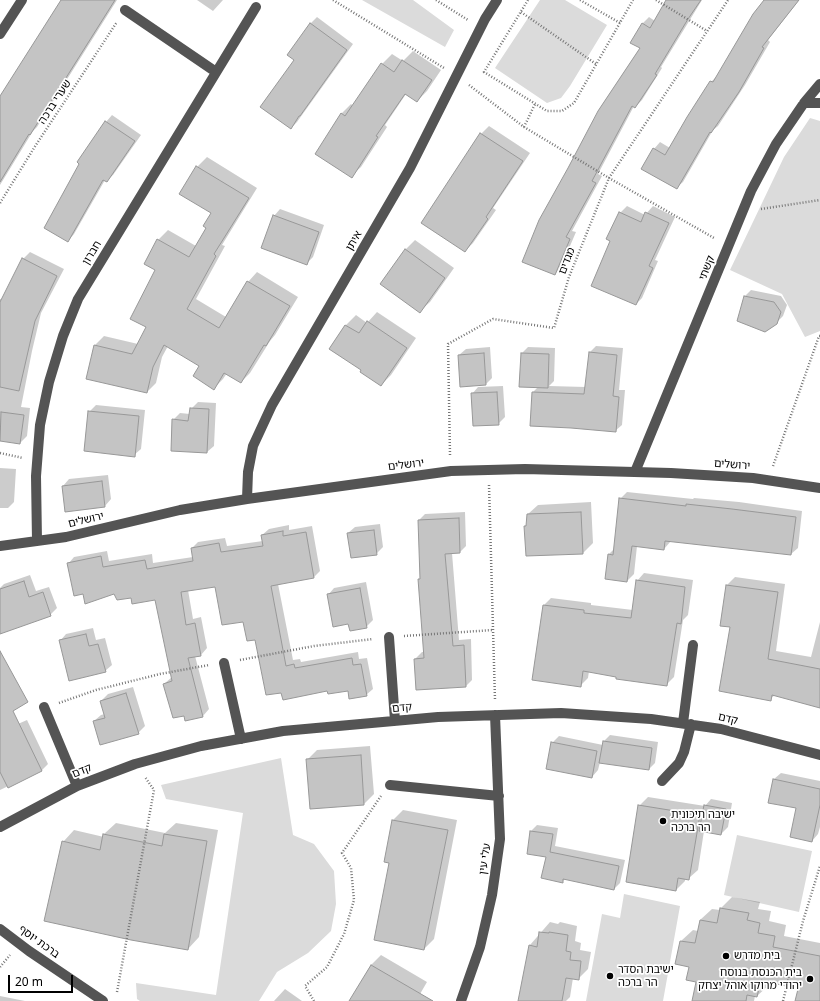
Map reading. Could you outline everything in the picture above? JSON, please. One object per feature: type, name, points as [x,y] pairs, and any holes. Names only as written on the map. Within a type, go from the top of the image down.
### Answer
[{"type":"street","points":[[0,34],[22,0]]},
{"type":"street","name":"איתן","points":[[247,498],[248,472],[252,446],[272,405],[410,168],[480,28],[497,0]]},
{"type":"street","name":"חברון","points":[[37,541],[36,476],[40,425],[49,382],[63,336],[78,299],[256,7]]},
{"type":"street","points":[[125,10],[216,72]]},
{"type":"street","name":"קשתי","points":[[635,472],[751,191],[776,144],[804,103],[820,84]]},
{"type":"street","points":[[804,103],[820,103]]},
{"type":"street","name":"ירושלים","points":[[0,546],[66,537],[180,510],[247,498],[450,471],[525,469],[672,472],[768,480],[820,488]]},
{"type":"street","points":[[389,637],[395,721]]},
{"type":"street","points":[[662,781],[680,763],[684,752],[693,645]]},
{"type":"street","points":[[224,663],[241,739]]},
{"type":"street","points":[[44,708],[76,786]]},
{"type":"street","name":"קדם","points":[[0,827],[76,786],[136,764],[201,746],[283,731],[395,721],[561,713],[650,719],[721,729],[820,755]]},
{"type":"street","name":"עלי עין","points":[[461,1001],[480,947],[492,895],[500,839],[495,715]]},
{"type":"street","points":[[390,784],[499,796]]},
{"type":"street","name":"ברכת יוסף","points":[[0,929],[28,951],[98,999]]},
{"type":"path","points":[[333,0],[457,76],[524,128],[728,246]]},
{"type":"path","points":[[436,0],[480,28]]},
{"type":"path","points":[[528,0],[484,72],[547,111],[562,111],[574,103],[633,0]]},
{"type":"path","points":[[580,0],[620,23]]},
{"type":"path","points":[[656,0],[707,31]]},
{"type":"path","name":"מגדים","points":[[450,471],[448,344],[494,319],[554,328],[568,277],[609,178],[728,0]]},
{"type":"path","name":"שערי ברכה","points":[[0,203],[34,148],[125,10]]},
{"type":"path","points":[[521,12],[596,64]]},
{"type":"path","points":[[524,128],[535,104]]},
{"type":"path","points":[[743,212],[820,200]]},
{"type":"path","points":[[768,480],[820,336]]},
{"type":"path","points":[[0,453],[37,461]]},
{"type":"path","points":[[489,470],[495,715]]},
{"type":"path","points":[[44,708],[103,688],[160,674],[314,646],[389,637],[493,630]]},
{"type":"path","points":[[117,993],[154,790],[136,764]]},
{"type":"path","points":[[314,1001],[305,986],[327,967],[344,934],[354,900],[351,868],[342,853],[390,784]]},
{"type":"path","points":[[783,1001],[802,921],[820,866]]},
{"type":"shaded area","points":[[362,0],[413,0],[454,30],[445,47]]},
{"type":"shaded area","points":[[540,0],[565,0],[607,25],[570,86],[561,98],[547,103],[495,68]]},
{"type":"shaded area","points":[[810,118],[820,121],[820,331],[805,337],[782,294],[730,270],[784,157]]},
{"type":"shaded area","points":[[281,758],[293,835],[314,844],[334,871],[336,904],[331,931],[308,953],[277,972],[259,1001],[140,1001],[137,999],[136,983],[216,995],[243,813],[166,799],[161,785]]},
{"type":"shaded area","points":[[737,835],[812,851],[799,912],[724,895]]},
{"type":"shaded area","points":[[624,894],[680,906],[663,1001],[586,1001],[602,914],[620,918]]},
{"type":"building","points":[[61,0],[115,0],[0,182],[0,96]]},
{"type":"building","points":[[666,0],[701,0],[655,74],[657,75],[635,108],[632,106],[592,181],[596,183],[566,237],[570,239],[555,275],[522,262],[539,220],[598,111],[640,48],[630,43],[642,23],[650,28]]},
{"type":"building","points":[[764,0],[799,0],[762,47],[764,48],[739,92],[711,133],[710,132],[677,189],[641,169],[653,148],[665,155],[687,117],[710,81],[713,82],[753,14]]},
{"type":"building","points":[[310,23],[347,50],[291,129],[260,107],[294,60],[287,55]]},
{"type":"building","points":[[402,60],[432,80],[417,102],[405,94],[376,136],[378,137],[352,178],[315,154],[341,113],[345,116],[381,63],[394,72]]},
{"type":"building","points":[[105,121],[135,141],[107,182],[103,180],[68,242],[44,228],[79,164],[77,162]]},
{"type":"building","points":[[480,133],[523,161],[486,217],[488,219],[465,252],[421,223]]},
{"type":"building","points":[[196,166],[249,198],[214,254],[216,256],[187,309],[219,328],[247,281],[290,306],[266,346],[264,345],[241,383],[224,373],[214,390],[193,376],[199,366],[164,345],[153,367],[147,393],[86,379],[94,345],[132,354],[146,327],[130,319],[155,270],[144,264],[157,239],[189,257],[206,228],[203,226],[211,213],[179,194]]},
{"type":"building","points":[[619,212],[641,222],[645,212],[669,223],[649,266],[653,268],[636,305],[591,286],[610,241],[606,239]]},
{"type":"building","points":[[273,215],[319,232],[307,265],[261,248]]},
{"type":"building","points":[[405,249],[445,278],[420,313],[380,284]]},
{"type":"building","points":[[22,258],[57,276],[35,321],[19,391],[0,387],[0,302]]},
{"type":"building","points":[[744,296],[774,302],[781,312],[777,324],[765,332],[737,321]]},
{"type":"building","points":[[367,321],[407,348],[381,386],[360,372],[361,370],[329,349],[345,325],[359,333]]},
{"type":"building","points":[[589,352],[617,355],[613,396],[619,397],[616,432],[530,426],[532,392],[584,394]]},
{"type":"building","points":[[484,353],[486,385],[460,387],[458,355]]},
{"type":"building","points":[[521,353],[549,354],[548,388],[519,387]]},
{"type":"building","points":[[497,392],[499,425],[473,426],[471,393]]},
{"type":"building","points":[[190,408],[209,409],[207,453],[171,451],[172,419],[188,421]]},
{"type":"building","points":[[88,411],[139,416],[135,457],[84,451]]},
{"type":"building","points":[[1,412],[24,415],[20,444],[0,441]]},
{"type":"building","points":[[102,481],[105,507],[65,512],[62,486]]},
{"type":"building","points":[[619,498],[796,517],[791,555],[665,541],[664,550],[632,546],[627,582],[605,579],[608,554],[613,555]]},
{"type":"building","points":[[581,512],[583,554],[526,556],[524,526],[526,526],[527,514]]},
{"type":"building","points":[[459,518],[460,553],[445,554],[453,646],[464,645],[466,687],[416,690],[414,659],[424,658],[418,579],[420,579],[418,520]]},
{"type":"building","points":[[374,530],[377,555],[351,558],[347,533]]},
{"type":"building","points":[[283,531],[283,536],[306,532],[314,578],[271,586],[286,666],[294,664],[295,668],[352,658],[353,665],[361,664],[367,696],[349,699],[348,691],[328,694],[327,691],[283,700],[281,693],[266,695],[255,640],[247,641],[243,622],[222,625],[215,587],[181,592],[186,625],[195,623],[201,656],[188,658],[203,717],[185,721],[184,716],[173,718],[163,684],[172,681],[155,600],[132,604],[131,598],[117,600],[114,594],[85,604],[83,594],[74,596],[67,563],[101,556],[103,567],[145,560],[147,569],[193,561],[191,548],[219,543],[221,552],[263,546],[261,535]]},
{"type":"building","points":[[636,580],[685,587],[681,624],[677,623],[667,686],[616,679],[616,677],[583,671],[581,687],[532,680],[543,605],[584,610],[584,613],[631,618]]},
{"type":"building","points":[[24,581],[29,597],[43,592],[51,616],[0,634],[0,589]]},
{"type":"building","points":[[726,585],[778,592],[768,659],[820,669],[820,708],[772,695],[771,701],[719,691],[730,627],[720,626]]},
{"type":"building","points":[[360,588],[367,628],[350,631],[348,624],[333,627],[327,594]]},
{"type":"building","points":[[86,634],[89,646],[98,644],[106,672],[69,681],[59,640]]},
{"type":"building","points":[[0,651],[28,702],[13,711],[42,771],[8,788],[0,772]]},
{"type":"building","points":[[126,693],[139,734],[100,745],[93,721],[105,718],[100,701]]},
{"type":"building","points":[[603,741],[652,748],[649,770],[599,763]]},
{"type":"building","points":[[551,742],[597,751],[592,778],[546,769]]},
{"type":"building","points":[[361,755],[364,805],[310,809],[306,759]]},
{"type":"building","points":[[773,779],[820,789],[820,805],[812,842],[790,837],[796,808],[768,803]]},
{"type":"building","points":[[638,805],[700,815],[689,880],[678,878],[676,891],[626,882]]},
{"type":"building","points":[[704,805],[726,809],[721,835],[699,831]]},
{"type":"building","points":[[392,820],[448,830],[424,950],[374,940],[389,863],[384,862]]},
{"type":"building","points":[[530,831],[553,834],[550,852],[619,866],[614,890],[563,879],[563,883],[541,878],[546,857],[527,854]]},
{"type":"building","points":[[103,834],[162,846],[164,834],[207,841],[188,950],[131,940],[44,921],[62,841],[100,850]]},
{"type":"building","name":"בית מדרש","points":[[720,908],[749,913],[747,920],[760,923],[758,933],[775,936],[773,947],[820,956],[820,1001],[795,1001],[798,989],[761,980],[757,997],[747,995],[746,1001],[692,1001],[696,982],[686,980],[689,967],[675,964],[680,941],[695,943],[700,920],[717,923]]},
{"type":"building","points":[[539,932],[568,935],[566,951],[571,952],[570,960],[581,961],[579,980],[566,978],[562,1001],[518,1001],[529,945],[537,947]]},
{"type":"building","points":[[371,965],[433,1001],[349,1001]]},
{"type":"place","name":"ישיבה תיכונית הר ברכה","points":[[663,821]]},
{"type":"place","name":"בית מדרש","points":[[726,956]]},
{"type":"place","name":"ישיבת הסדר הר ברכה","points":[[610,976]]},
{"type":"place","name":"בית הכנסת בנוסח יהודי מרוקו אוהל יצחק","points":[[810,979]]}]
